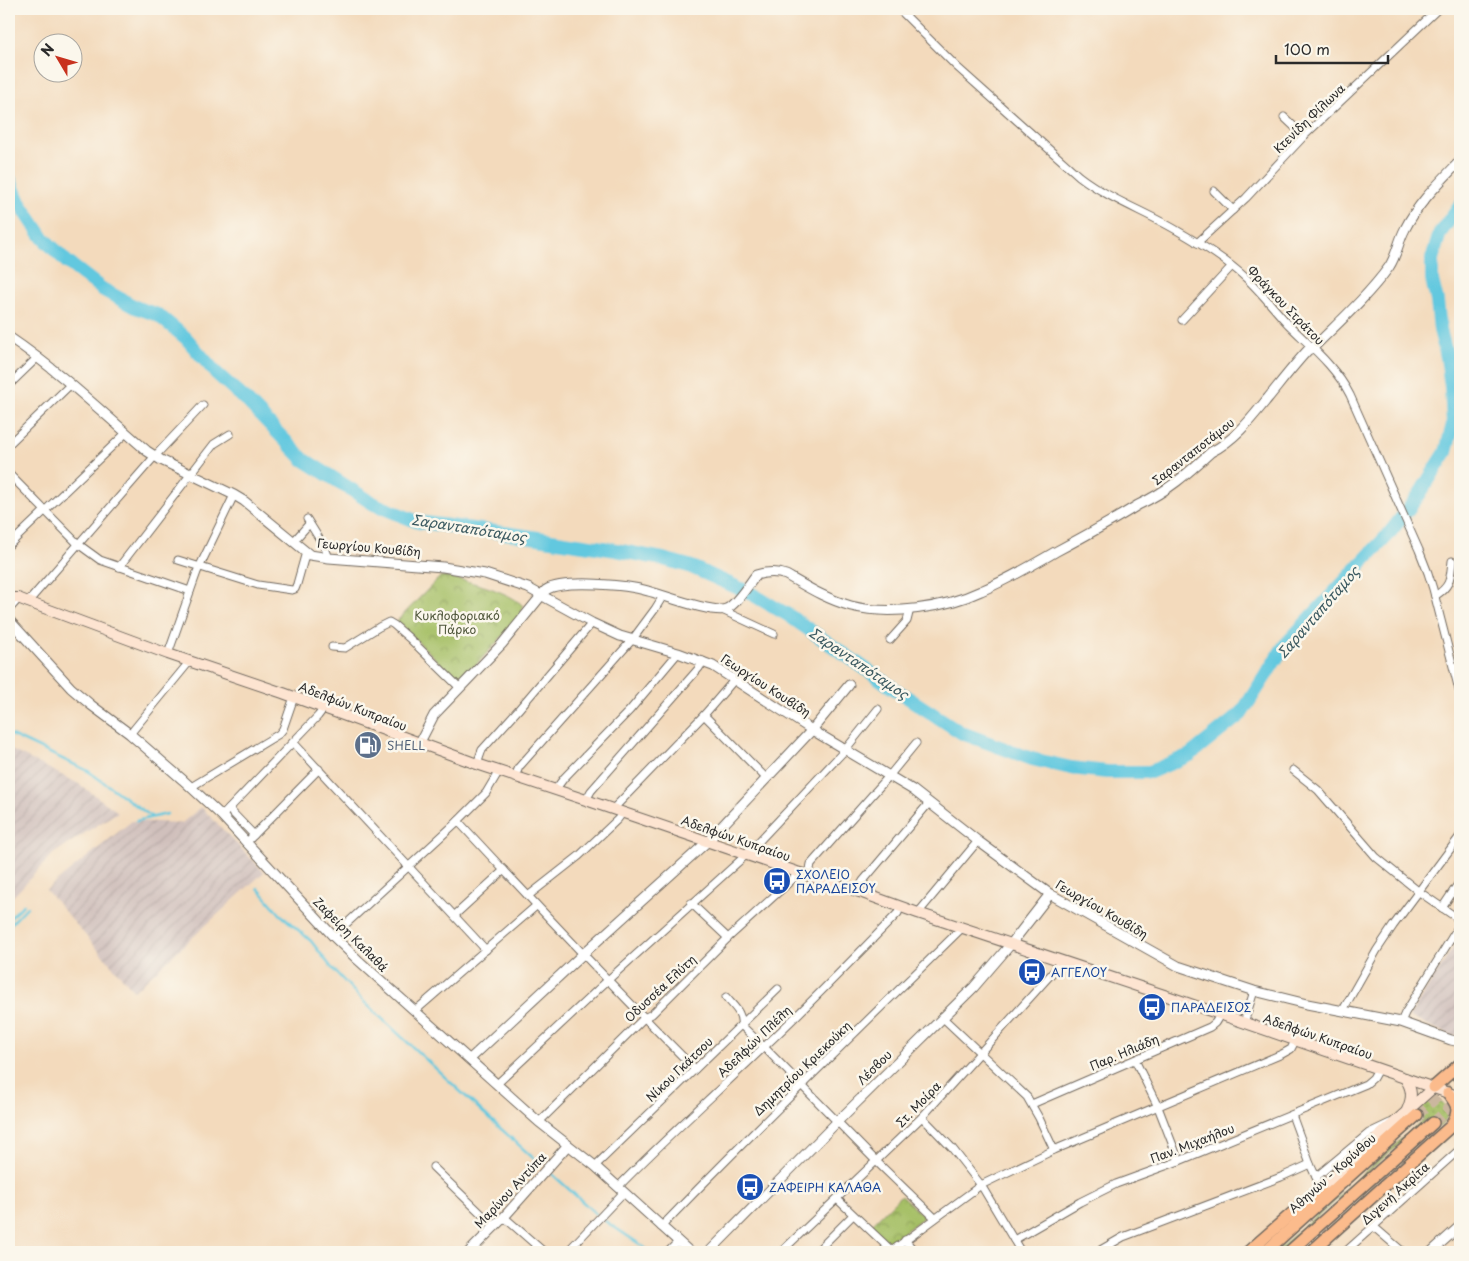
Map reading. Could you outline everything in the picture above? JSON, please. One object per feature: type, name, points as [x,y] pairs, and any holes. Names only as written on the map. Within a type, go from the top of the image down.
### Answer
[{"type":"highway","points":[[1434,1088],[1459,1066]]},
{"type":"highway","points":[[1459,1066],[1452,1077],[1452,1083],[1460,1097]]},
{"type":"highway","points":[[1448,1093],[1455,1102],[1457,1111],[1449,1127]]},
{"type":"highway","name":"Αθηνών - Κορίνθου","points":[[1265,1252],[1412,1113]]},
{"type":"highway","points":[[1311,1252],[1460,1118]]},
{"type":"highway","points":[[1290,1252],[1433,1124]]},
{"type":"highway","points":[[1248,1252],[1319,1182]]},
{"type":"main road","name":"Αδελφών Κυπραίου","points":[[9,592],[18,600],[294,697],[419,744],[1167,996],[1460,1097]]},
{"type":"main road","points":[[1405,1078],[1412,1092],[1410,1102],[1412,1113]]},
{"type":"main road","points":[[1319,1182],[1396,1120],[1412,1113],[1434,1088]]},
{"type":"street","name":"Φράγκου Στράτου","points":[[899,9],[957,67],[1079,176],[1097,189],[1197,243],[1248,279],[1345,384],[1419,550],[1435,596],[1460,694]]},
{"type":"street","name":"Κτενίδη Φίλωνα","points":[[1197,243],[1246,198],[1304,136],[1438,9]]},
{"type":"street","points":[[1284,117],[1304,136]]},
{"type":"street","name":"Σαρανταποτάμου","points":[[722,610],[729,608],[756,575],[771,572],[781,573],[819,594],[851,606],[875,609],[910,609],[949,602],[980,592],[1008,579],[1169,488],[1242,428],[1308,350],[1313,348],[1374,287],[1394,259],[1404,230],[1418,206],[1460,161]]},
{"type":"street","points":[[1214,191],[1233,210]]},
{"type":"street","points":[[1182,320],[1231,267]]},
{"type":"street","name":"Γεωργίου Κουβίδη","points":[[9,337],[38,357],[155,456],[234,495],[310,555],[443,567],[485,574],[528,588],[592,622],[632,640],[703,661],[735,679],[844,750],[913,790],[1050,894],[1178,966],[1254,991],[1307,1004],[1400,1022],[1460,1042]]},
{"type":"street","points":[[9,385],[38,357]]},
{"type":"street","points":[[9,444],[70,384]]},
{"type":"street","points":[[9,608],[78,544],[155,456],[204,405]]},
{"type":"street","points":[[9,545],[126,433]]},
{"type":"street","points":[[120,566],[214,444],[230,434]]},
{"type":"street","points":[[9,474],[78,544],[100,560],[190,591]]},
{"type":"street","points":[[168,654],[200,566],[234,495]]},
{"type":"street","points":[[293,542],[308,522],[325,548],[329,558]]},
{"type":"street","points":[[178,560],[258,585],[292,590],[296,589],[306,552]]},
{"type":"street","points":[[1435,596],[1444,590],[1449,582],[1452,561]]},
{"type":"street","points":[[419,744],[434,716],[502,644],[546,590],[561,586],[595,585],[634,588],[722,610],[774,634]]},
{"type":"street","points":[[514,777],[519,767],[632,640],[655,610],[663,596]]},
{"type":"street","points":[[890,640],[907,621],[910,609]]},
{"type":"street","name":"Ζαφείρη Καλαθά","points":[[9,620],[71,688],[130,734],[222,816],[333,936],[539,1122],[595,1166],[661,1228],[690,1252]]},
{"type":"street","points":[[332,646],[346,648],[389,622],[409,638],[460,688]]},
{"type":"street","points":[[477,764],[482,750],[592,622]]},
{"type":"street","points":[[555,790],[564,778],[630,710],[678,653]]},
{"type":"street","points":[[130,734],[190,661]]},
{"type":"street","points":[[586,800],[591,791],[699,668],[703,661]]},
{"type":"street","points":[[528,896],[579,856],[618,819],[618,811],[735,679]]},
{"type":"street","points":[[470,1059],[707,842],[812,730],[849,685]]},
{"type":"street","points":[[190,787],[278,734],[283,729],[294,697]]},
{"type":"street","points":[[222,816],[294,742],[324,708]]},
{"type":"street","points":[[497,1084],[746,854],[844,750],[878,709]]},
{"type":"street","points":[[704,715],[766,778]]},
{"type":"street","points":[[294,742],[486,950]]},
{"type":"street","points":[[809,875],[811,864],[916,743]]},
{"type":"street","points":[[246,843],[319,769]]},
{"type":"street","points":[[1293,770],[1318,790],[1376,857],[1460,922],[1400,1022]]},
{"type":"street","points":[[333,936],[458,821],[486,793],[499,771]]},
{"type":"street","points":[[857,891],[863,881],[929,803]]},
{"type":"street","points":[[229,809],[254,835]]},
{"type":"street","points":[[458,821],[536,906],[695,1069]]},
{"type":"street","points":[[1343,1010],[1377,950],[1418,891],[1460,836]]},
{"type":"street","points":[[918,913],[978,841]]},
{"type":"street","points":[[454,915],[504,870]]},
{"type":"street","name":"Οδυσσέα Ελύτη","points":[[539,1122],[644,1018],[652,1014],[728,938],[794,878],[797,872]]},
{"type":"street","points":[[1442,908],[1460,881]]},
{"type":"street","name":"Λέσβου","points":[[709,1252],[974,987],[1050,894]]},
{"type":"street","points":[[691,903],[728,938]]},
{"type":"street","points":[[414,1011],[536,906]]},
{"type":"street","name":"Αδελφών Πλέλη","points":[[567,1252],[663,1142],[848,965],[898,913],[900,907]]},
{"type":"street","name":"Δημητρίου Κριεκούκη","points":[[661,1228],[730,1155],[962,928]]},
{"type":"street","name":"Στ. Μοίρα","points":[[781,1252],[922,1117],[1056,970],[1061,961]]},
{"type":"street","name":"Νίκου Γκάτσου","points":[[595,1166],[778,989]]},
{"type":"street","points":[[1244,1023],[1254,991]]},
{"type":"street","points":[[726,997],[738,1010],[742,1019],[741,1025],[935,1218]]},
{"type":"street","name":"Παρ. Ηλιάδη","points":[[1032,1104],[1210,1027],[1220,1015]]},
{"type":"street","points":[[942,1017],[1027,1097],[1054,1150]]},
{"type":"street","points":[[837,1200],[895,1250],[905,1240],[981,1185],[1054,1150],[1158,1108],[1282,1054],[1291,1049],[1295,1041]]},
{"type":"street","points":[[1135,1060],[1158,1108],[1179,1161]]},
{"type":"street","name":"Παν. Μιχαήλου","points":[[1014,1240],[1116,1184],[1179,1161],[1366,1084],[1373,1078],[1378,1069]]},
{"type":"street","points":[[1292,1115],[1310,1164],[1319,1182]]},
{"type":"street","points":[[922,1117],[952,1148],[981,1185],[1021,1252]]},
{"type":"street","name":"Μαρίνου Αντύπα","points":[[469,1252],[504,1217],[568,1145]]},
{"type":"street","name":"Διγενή Ακρίτα","points":[[1345,1252],[1460,1149]]},
{"type":"street","points":[[1097,1252],[1123,1237],[1310,1164]]},
{"type":"street","points":[[433,1167],[494,1227]]},
{"type":"street","points":[[816,1252],[853,1215]]},
{"type":"street","points":[[504,1217],[544,1252]]},
{"type":"street","points":[[1430,1252],[1460,1226]]},
{"type":"street","points":[[1374,1227],[1403,1252]]},
{"type":"street","points":[[905,1240],[915,1252]]},
{"type":"street","points":[[668,1252],[678,1242]]},
{"type":"shaded area","points":[[9,749],[79,784],[118,812],[53,854],[9,901]]},
{"type":"shaded area","points":[[201,807],[264,872],[134,991],[46,890],[132,821],[182,823]]},
{"type":"shaded area","points":[[1460,937],[1460,1036],[1453,1036],[1409,1017]]},
{"type":"green space","name":"Κυκλοφοριακό Πάρκο","points":[[441,576],[473,583],[508,595],[523,606],[521,616],[464,678],[455,678],[397,621]]},
{"type":"green space","points":[[1433,1100],[1442,1102],[1448,1109],[1447,1117],[1440,1127],[1426,1120],[1279,1252],[1275,1252],[1424,1119],[1411,1111]]},
{"type":"green space","points":[[901,1195],[924,1217],[888,1244],[870,1226]]},
{"type":"waterway","name":"Σαρανταπόταμος","points":[[9,178],[19,202],[43,238],[67,262],[102,289],[135,307],[158,315],[186,338],[216,373],[247,401],[303,459],[374,504],[418,522],[616,550],[689,566],[750,593],[788,615],[962,733],[1032,759],[1071,768],[1107,772],[1150,772],[1190,755],[1241,714],[1285,645],[1388,535],[1419,495],[1446,452],[1453,424],[1451,387],[1432,280],[1432,259],[1440,233],[1460,205]]},
{"type":"waterway","points":[[9,734],[88,771],[152,817]]},
{"type":"waterway","points":[[136,821],[167,814]]},
{"type":"waterway","points":[[258,888],[280,914],[311,941],[331,967],[363,1001],[541,1165]]},
{"type":"waterway","points":[[9,919],[24,904]]},
{"type":"waterway","points":[[9,926],[27,907]]},
{"type":"waterway","points":[[550,1172],[596,1214]]},
{"type":"waterway","points":[[605,1221],[650,1252]]},
{"type":"tunnel","points":[[1417,1115],[1460,1076]]},
{"type":"tunnel","points":[[1433,1123],[1460,1099]]},
{"type":"place","name":"SHELL","points":[[368,745]]},
{"type":"place","name":"ΣΧΟΛΕΙΟ ΠΑΡΑΔΕΙΣΟΥ","points":[[777,881]]},
{"type":"place","name":"ΑΓΓΕΛΟΥ","points":[[1032,972]]},
{"type":"place","name":"ΠΑΡΑΔΕΙΣΟΣ","points":[[1152,1007]]},
{"type":"place","name":"ΖΑΦΕΙΡΗ ΚΑΛΑΘΑ","points":[[750,1187]]}]
